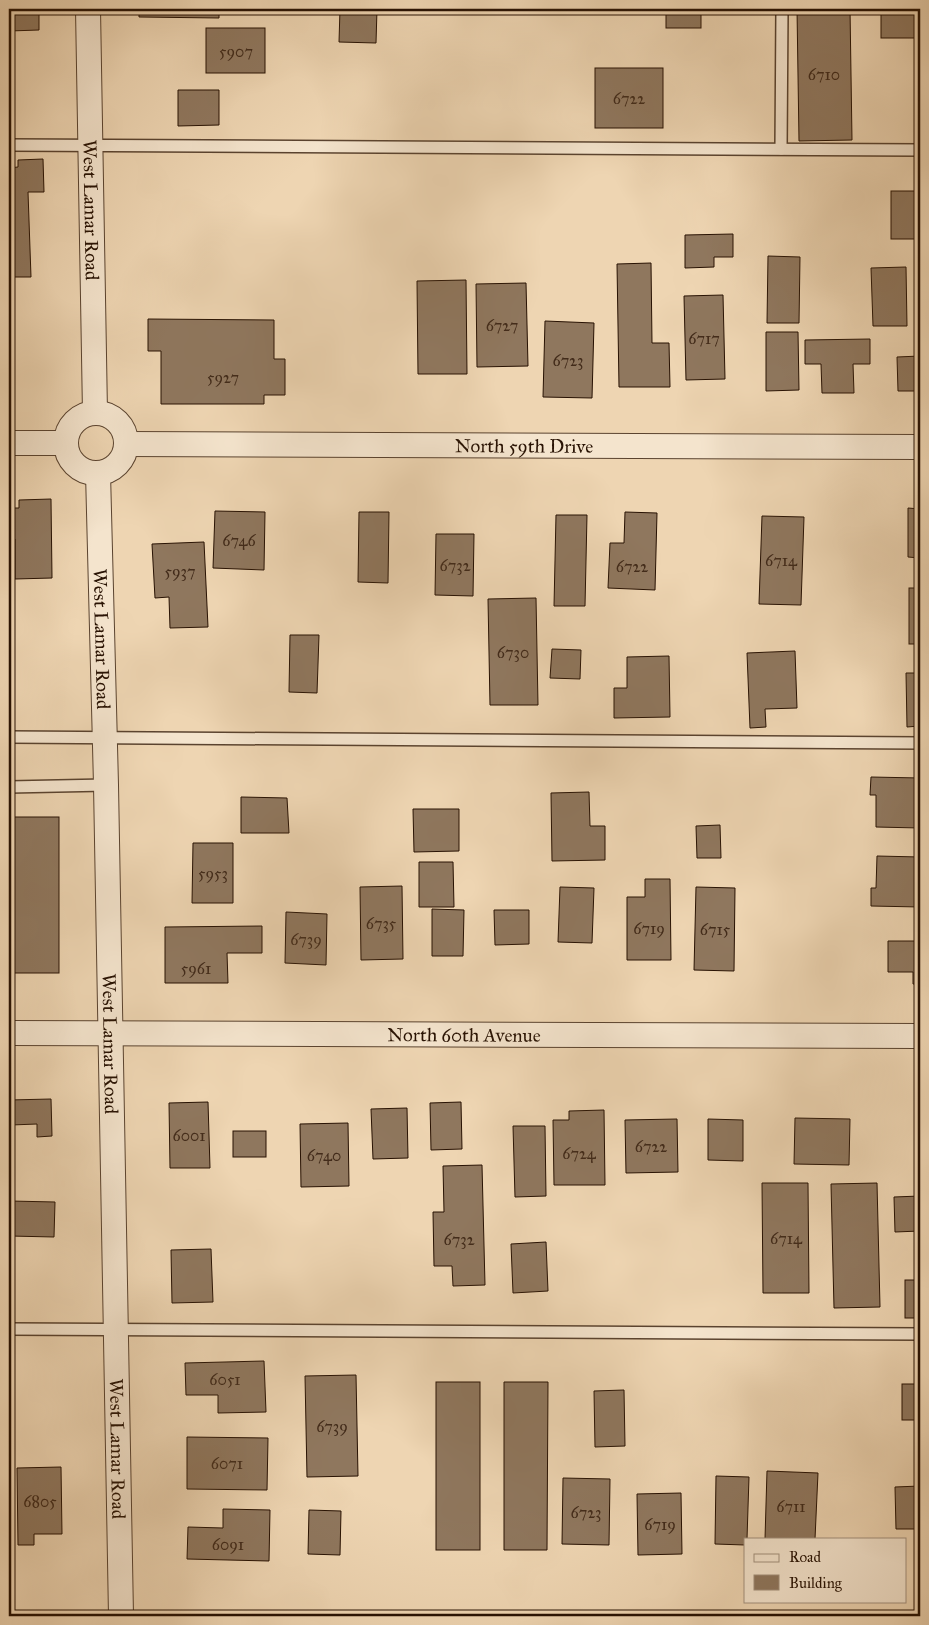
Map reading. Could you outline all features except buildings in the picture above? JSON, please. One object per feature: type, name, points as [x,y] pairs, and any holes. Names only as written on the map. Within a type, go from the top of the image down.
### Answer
[{"type":"street","name":"West Lamar Road","points":[[88,9],[95,412]]},
{"type":"street","points":[[95,412],[114,418],[125,434],[125,453],[115,467],[107,472],[98,473],[82,470],[70,459],[66,443],[71,426],[86,414],[95,412]]},
{"type":"street","points":[[9,443],[66,443]]},
{"type":"street","name":"North 59th Drive","points":[[126,444],[920,448]]},
{"type":"street","name":"West Lamar Road","points":[[98,473],[106,785],[121,1616]]},
{"type":"street","name":"North 60th Avenue","points":[[9,1033],[920,1036]]},
{"type":"lane","points":[[781,149],[782,9]]},
{"type":"lane","points":[[9,145],[920,150]]},
{"type":"lane","points":[[9,737],[920,743]]},
{"type":"lane","points":[[9,787],[106,785]]},
{"type":"lane","points":[[9,1329],[920,1334]]}]
